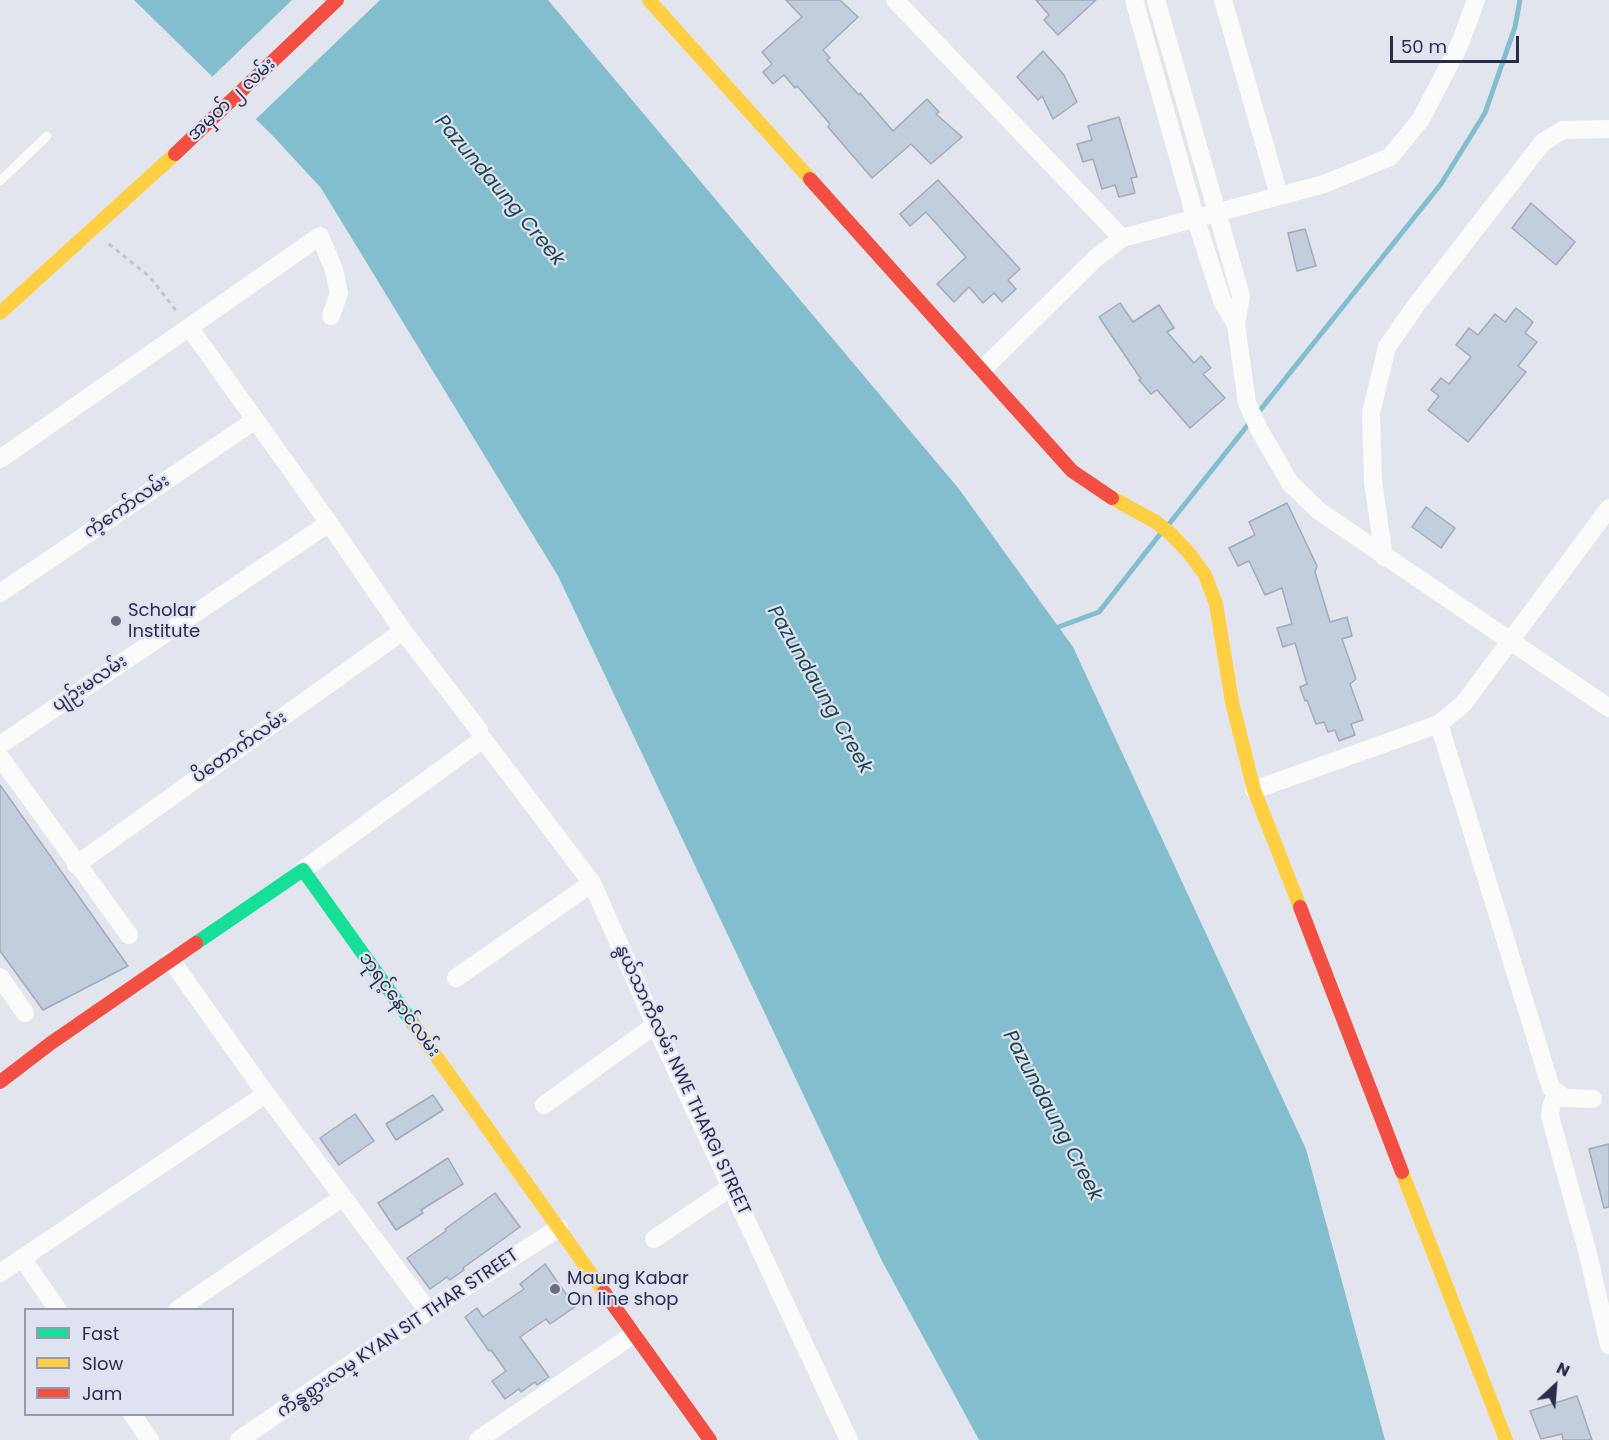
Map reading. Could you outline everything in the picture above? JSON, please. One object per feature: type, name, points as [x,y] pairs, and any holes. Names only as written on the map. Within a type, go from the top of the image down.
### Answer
[{"type":"street","name":"အမှတ် ၂ လမ်း","points":[[0,313],[126,199],[336,0]]},
{"type":"street","points":[[649,0],[1072,471],[1104,493],[1156,522],[1189,553],[1205,575],[1216,604],[1232,702],[1254,789],[1506,1440]]},
{"type":"street","points":[[895,0],[1122,238]]},
{"type":"street","points":[[1134,0],[1195,217],[1223,303],[1236,324]]},
{"type":"street","points":[[1156,0],[1241,296],[1236,324],[1247,403],[1290,483],[1319,511],[1384,557],[1609,708]]},
{"type":"street","points":[[1223,0],[1279,195]]},
{"type":"street","points":[[982,370],[1096,258],[1122,238],[1324,184],[1390,157],[1420,119],[1459,46],[1476,0]]},
{"type":"street","points":[[1384,557],[1373,483],[1371,413],[1387,347],[1417,304],[1544,142],[1563,130],[1609,129]]},
{"type":"street","points":[[0,459],[320,236],[334,270],[339,293],[331,316]]},
{"type":"street","name":"နွယ်သာကီလမ်း NWE THARGI STREET","points":[[189,327],[404,631],[592,883],[655,1024],[849,1440]]},
{"type":"street","name":"ကံ့ကော်လမ်း","points":[[0,593],[255,420]]},
{"type":"street","points":[[1254,789],[1439,724],[1464,703],[1609,508]]},
{"type":"street","name":"ပျဉ်းမလမ်း","points":[[0,745],[329,523]]},
{"type":"street","name":"ပိတောက်လမ်း","points":[[76,864],[404,631]]},
{"type":"street","points":[[1439,724],[1551,1089],[1564,1098],[1593,1099]]},
{"type":"street","points":[[0,1082],[51,1043],[303,870],[481,735]]},
{"type":"street","points":[[0,757],[129,935]]},
{"type":"street","name":"ဘုရင့်နောင်လမ်း","points":[[303,870],[709,1440]]},
{"type":"street","points":[[456,978],[592,883]]},
{"type":"street","points":[[171,960],[266,1094],[428,1311]]},
{"type":"street","points":[[0,977],[26,1013]]},
{"type":"street","points":[[544,1105],[655,1024]]},
{"type":"street","points":[[0,1273],[266,1094]]},
{"type":"street","points":[[1556,1094],[1550,1116],[1588,1254],[1609,1345]]},
{"type":"street","points":[[654,1239],[731,1187]]},
{"type":"street","points":[[180,1308],[343,1197]]},
{"type":"street","name":"ကဵန္စစ္သားလမ္ KYAN SIT THAR STREET","points":[[239,1440],[428,1311],[558,1228]]},
{"type":"street","points":[[22,1258],[57,1308]]},
{"type":"street","points":[[478,1440],[634,1334]]},
{"type":"street","points":[[133,1416],[150,1440]]},
{"type":"lane","points":[[0,181],[47,136]]},
{"type":"path","points":[[91,230],[150,277],[189,327]]},
{"type":"water","name":"Pazundaung Creek","points":[[134,0],[548,0],[959,489],[1073,647],[1306,1149],[1385,1440],[979,1440],[882,1261],[558,576],[321,188],[273,136]]},
{"type":"pier","points":[[292,0],[380,0],[254,121],[210,79]]},
{"type":"building","points":[[786,0],[840,0],[858,17],[823,50],[830,58],[827,60],[893,131],[927,99],[939,112],[936,114],[962,137],[931,164],[911,144],[872,178],[828,127],[830,124],[797,86],[795,88],[784,75],[773,84],[763,72],[772,64],[762,52],[802,17]]},
{"type":"building","points":[[1036,0],[1096,0],[1058,35],[1044,20],[1049,15]]},
{"type":"building","points":[[1043,51],[1064,75],[1077,102],[1053,119],[1042,96],[1038,100],[1017,77]]},
{"type":"building","points":[[1119,117],[1137,177],[1131,178],[1135,193],[1119,197],[1115,185],[1102,189],[1093,159],[1083,162],[1077,144],[1092,140],[1088,126]]},
{"type":"building","points":[[938,180],[1020,269],[1008,280],[1016,289],[1002,302],[994,293],[983,303],[969,287],[954,302],[937,284],[966,257],[926,212],[910,226],[900,214]]},
{"type":"building","points":[[1531,203],[1575,242],[1556,265],[1512,228]]},
{"type":"building","points":[[1305,229],[1316,266],[1297,271],[1288,233]]},
{"type":"building","points":[[1120,303],[1133,322],[1159,305],[1174,328],[1167,332],[1194,363],[1201,356],[1211,368],[1203,374],[1225,398],[1190,428],[1157,390],[1151,394],[1139,380],[1141,379],[1099,317]]},
{"type":"building","points":[[1516,308],[1533,322],[1525,333],[1537,342],[1518,366],[1526,372],[1468,442],[1428,410],[1439,396],[1431,390],[1441,378],[1449,384],[1471,357],[1456,345],[1469,328],[1478,335],[1495,314],[1505,322]]},
{"type":"building","points":[[1287,503],[1317,566],[1315,572],[1330,622],[1347,617],[1352,636],[1342,639],[1356,679],[1350,684],[1363,720],[1351,724],[1355,735],[1339,741],[1335,730],[1328,732],[1324,722],[1316,724],[1307,700],[1305,701],[1300,687],[1307,684],[1295,643],[1283,647],[1277,628],[1292,624],[1282,588],[1265,595],[1249,561],[1238,566],[1229,548],[1255,535],[1249,522]]},
{"type":"building","points":[[1426,507],[1455,528],[1441,548],[1412,527]]},
{"type":"building","points":[[0,785],[128,966],[43,1010],[0,951]]},
{"type":"building","points":[[433,1095],[443,1110],[396,1140],[386,1124]]},
{"type":"building","points":[[355,1114],[374,1141],[339,1165],[320,1138]]},
{"type":"building","points":[[1609,1144],[1609,1207],[1604,1208],[1589,1149]]},
{"type":"building","points":[[448,1158],[463,1184],[421,1210],[423,1213],[396,1230],[378,1203]]},
{"type":"building","points":[[495,1193],[520,1227],[450,1280],[447,1277],[430,1289],[407,1258]]},
{"type":"building","points":[[545,1264],[575,1307],[550,1324],[546,1319],[520,1337],[549,1377],[537,1385],[535,1382],[521,1392],[519,1389],[505,1399],[492,1381],[506,1371],[465,1317],[477,1308],[483,1317],[524,1289],[520,1284]]},
{"type":"building","points":[[1577,1396],[1592,1440],[1563,1440],[1562,1434],[1541,1439],[1530,1411]]},
{"type":"waterway","points":[[1257,414],[1441,184],[1485,113],[1515,27],[1520,0]]},
{"type":"waterway","points":[[1169,524],[1251,421]]},
{"type":"waterway","points":[[1053,629],[1099,612],[1161,533]]},
{"type":"traffic: fast","points":[[196,943],[303,870],[414,1025]]},
{"type":"traffic: slow","points":[[649,0],[810,179]]},
{"type":"traffic: slow","points":[[0,313],[175,154]]},
{"type":"traffic: slow","points":[[1112,498],[1156,522],[1172,535],[1205,575],[1216,604],[1232,702],[1254,790],[1300,907]]},
{"type":"traffic: slow","points":[[414,1025],[604,1292]]},
{"type":"traffic: slow","points":[[1402,1172],[1506,1440]]},
{"type":"traffic: jam","points":[[175,154],[337,0]]},
{"type":"traffic: jam","points":[[810,179],[1072,471],[1112,498]]},
{"type":"traffic: jam","points":[[1300,907],[1402,1172]]},
{"type":"traffic: jam","points":[[0,1082],[51,1043],[196,943]]},
{"type":"traffic: jam","points":[[604,1292],[710,1440]]},
{"type":"place","name":"Scholar Institute","points":[[116,621]]},
{"type":"place","name":"Maung Kabar On line shop","points":[[555,1289]]}]
